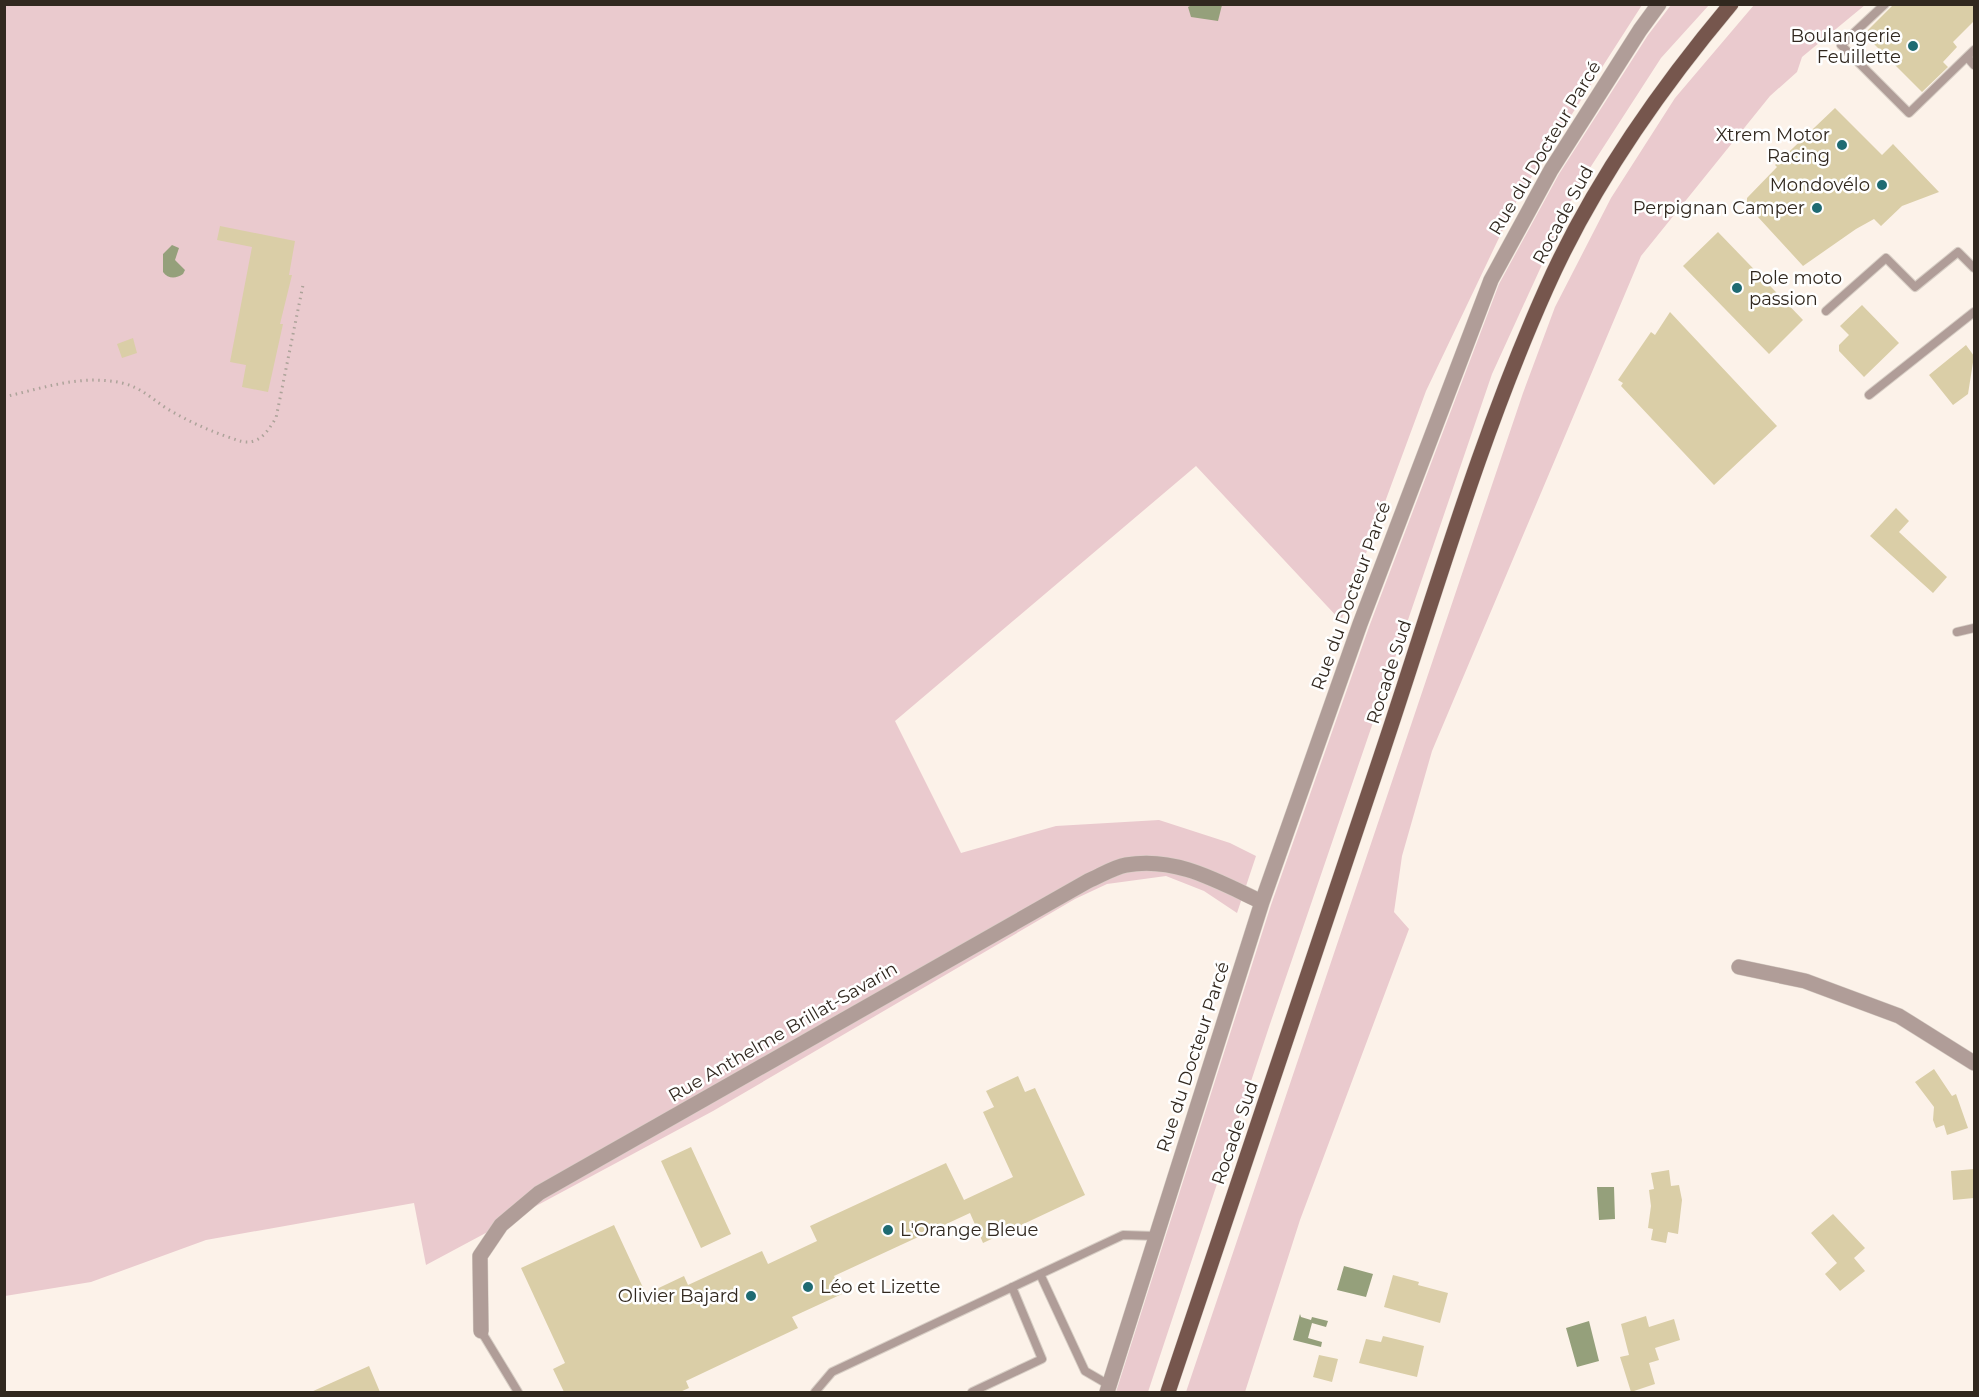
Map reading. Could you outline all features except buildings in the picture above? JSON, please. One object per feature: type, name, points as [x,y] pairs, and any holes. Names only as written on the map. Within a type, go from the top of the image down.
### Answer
[{"type":"main road","name":"Rocade Sud","points":[[1168,1392],[1443,569],[1513,369],[1546,287],[1614,162],[1682,63],[1731,4]]},
{"type":"street","name":"Rue du Docteur Parcé","points":[[1108,1389],[1262,902],[1364,613],[1491,280],[1551,170],[1659,4]]},
{"type":"street","name":"Rue Anthelme Brillat-Savarin","points":[[481,1331],[480,1256],[501,1225],[539,1193],[1088,881],[1125,865],[1158,863],[1192,870],[1262,902]]},
{"type":"street","points":[[1739,967],[1805,981],[1899,1016],[1974,1063]]},
{"type":"lane","points":[[1885,4],[1841,45],[1909,113],[1974,50]]},
{"type":"lane","points":[[1967,57],[1974,65]]},
{"type":"lane","points":[[1826,311],[1886,258],[1915,287],[1958,252],[1974,268]]},
{"type":"lane","points":[[1869,395],[1974,312]]},
{"type":"lane","points":[[1957,632],[1974,628]]},
{"type":"lane","points":[[814,1392],[832,1372],[1123,1235],[1156,1236]]},
{"type":"lane","name":"Rue du Docteur Parcé","points":[[1040,1274],[1085,1371],[1108,1389]]},
{"type":"lane","points":[[972,1392],[1042,1359],[1012,1287]]},
{"type":"lane","name":"Rue Anthelme Brillat-Savarin","points":[[481,1331],[518,1392]]},
{"type":"path","points":[[4,397],[73,381],[101,380],[123,383],[144,391],[163,406],[199,427],[244,443],[256,440],[267,431],[276,418],[303,285]]},
{"type":"shaded area","points":[[5,5],[1642,5],[1518,198],[1426,391],[1341,621],[1196,466],[895,721],[961,853],[1056,826],[1159,820],[1230,843],[1256,856],[1237,913],[1204,891],[1166,876],[1107,884],[1075,899],[713,1111],[426,1265],[414,1203],[206,1240],[91,1282],[5,1296]]},
{"type":"shaded area","points":[[1222,5],[1218,21],[1191,17],[1188,7]]},
{"type":"shaded area","points":[[1671,5],[1709,5],[1661,58],[1577,188],[1492,374],[1270,1024],[1148,1392],[1116,1392],[1271,905],[1369,627],[1499,284],[1559,174],[1648,35]]},
{"type":"shaded area","points":[[1754,5],[1865,5],[1802,57],[1797,72],[1770,96],[1641,256],[1432,751],[1402,856],[1394,912],[1409,929],[1300,1220],[1245,1392],[1186,1392],[1523,393],[1555,307],[1611,198],[1675,98]]},
{"type":"shaded area","points":[[172,245],[179,248],[175,260],[185,270],[178,277],[167,276],[163,272],[163,254]]},
{"type":"shaded area","points":[[1597,1187],[1614,1187],[1615,1219],[1599,1220]]},
{"type":"shaded area","points":[[1344,1266],[1373,1274],[1366,1297],[1337,1290]]},
{"type":"shaded area","points":[[1300,1314],[1301,1317],[1311,1320],[1312,1317],[1328,1321],[1326,1327],[1312,1323],[1308,1338],[1322,1342],[1321,1347],[1293,1340]]},
{"type":"shaded area","points":[[1589,1321],[1599,1361],[1577,1367],[1566,1328]]},
{"type":"place","name":"Boulangerie Feuillette","points":[[1913,46]]},
{"type":"place","name":"Xtrem Motor Racing","points":[[1842,145]]},
{"type":"place","name":"Mondovélo","points":[[1882,185]]},
{"type":"place","name":"Perpignan Camper","points":[[1817,208]]},
{"type":"place","name":"Pole moto passion","points":[[1737,288]]},
{"type":"place","name":"L'Orange Bleue","points":[[888,1230]]},
{"type":"place","name":"Léo et Lizette","points":[[808,1287]]},
{"type":"place","name":"Olivier Bajard","points":[[751,1296]]}]
